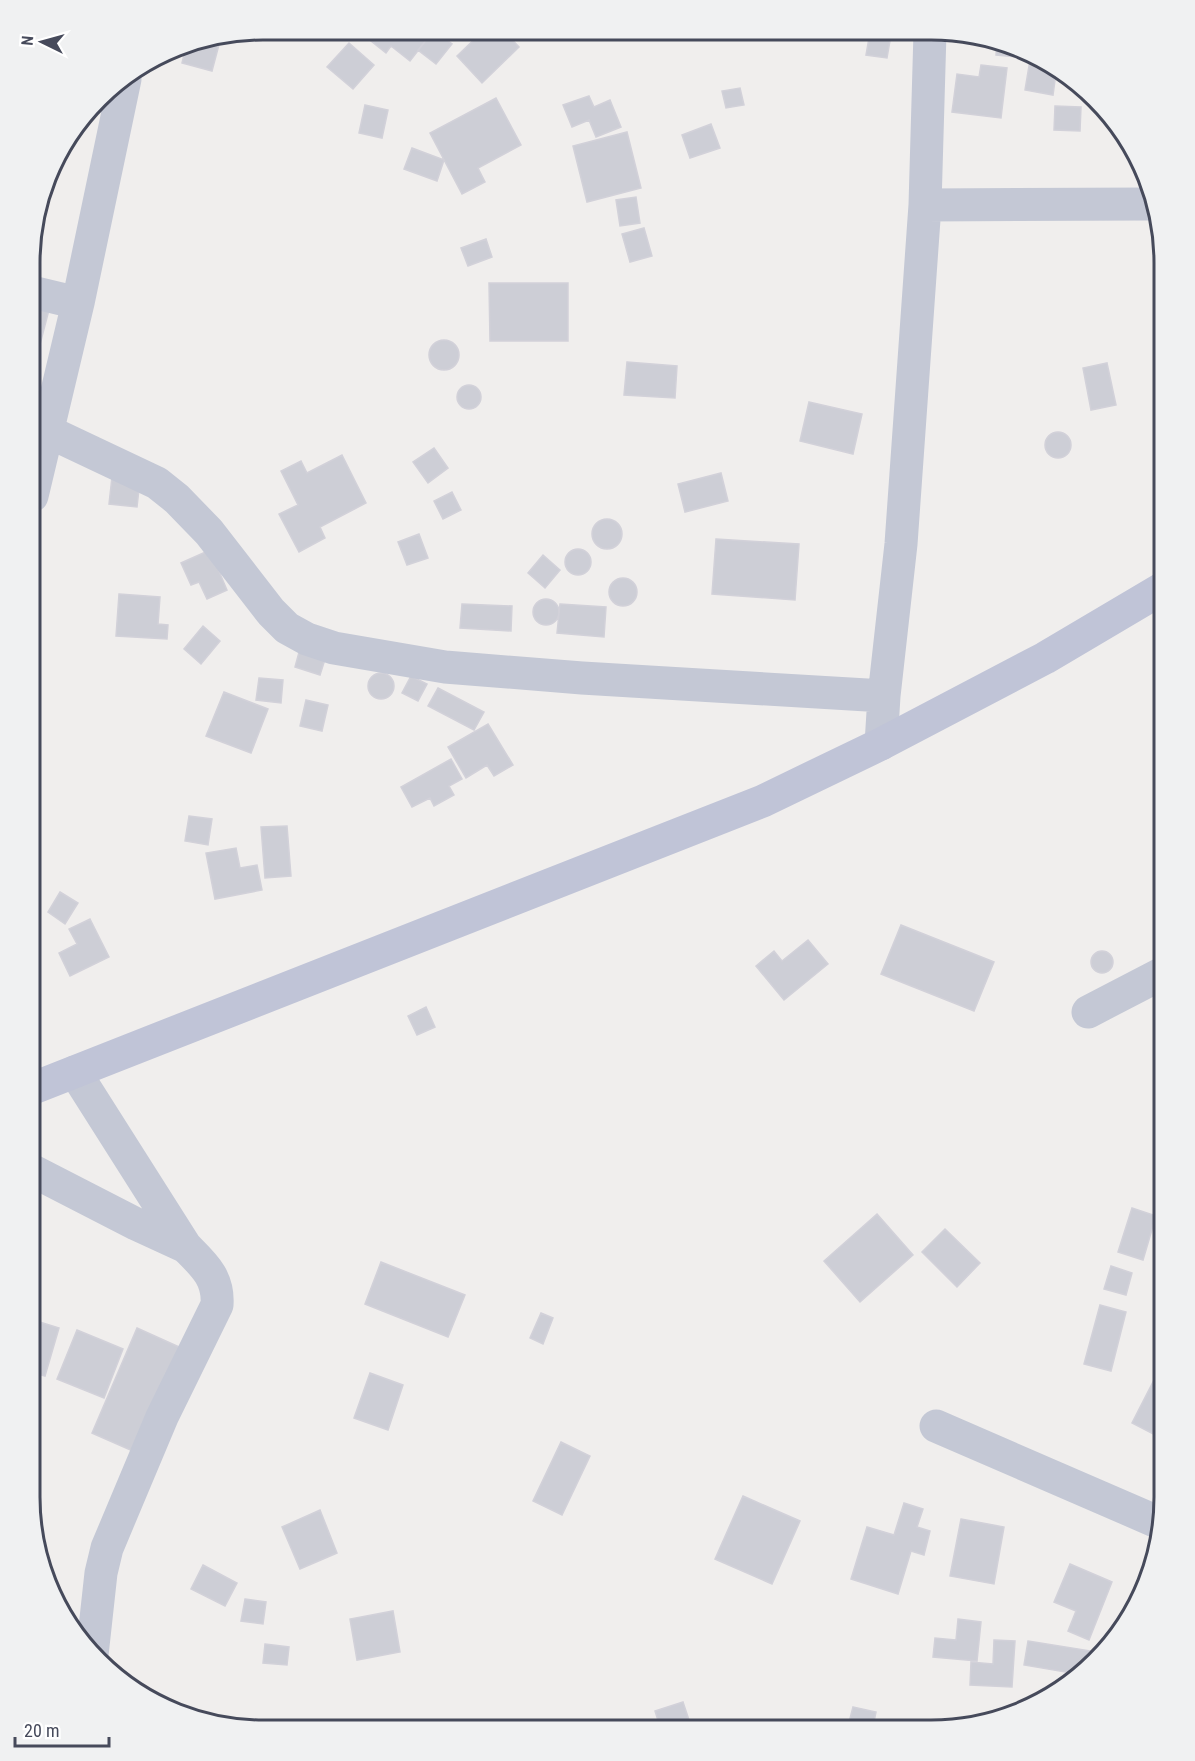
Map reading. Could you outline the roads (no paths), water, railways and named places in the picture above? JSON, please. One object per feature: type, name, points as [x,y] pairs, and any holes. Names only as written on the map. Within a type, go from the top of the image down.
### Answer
[{"type":"street","points":[[880,744],[901,544],[925,205],[930,40]]},
{"type":"street","points":[[40,461],[78,303],[122,91]]},
{"type":"street","points":[[925,205],[1146,204]]},
{"type":"street","points":[[40,294],[78,303]]},
{"type":"street","points":[[47,431],[157,483],[177,499],[209,532],[271,612],[287,628],[307,639],[334,648],[445,667],[582,678],[884,696]]},
{"type":"street","points":[[40,1086],[763,801],[880,744],[1045,658],[1154,594]]},
{"type":"street","points":[[1088,1012],[1154,978]]},
{"type":"street","points":[[75,1072],[186,1247],[204,1265],[216,1284],[218,1295],[216,1305],[162,1417],[107,1548],[99,1583],[93,1641]]},
{"type":"street","points":[[40,1175],[186,1247]]},
{"type":"street","points":[[936,1426],[1153,1520]]}]
